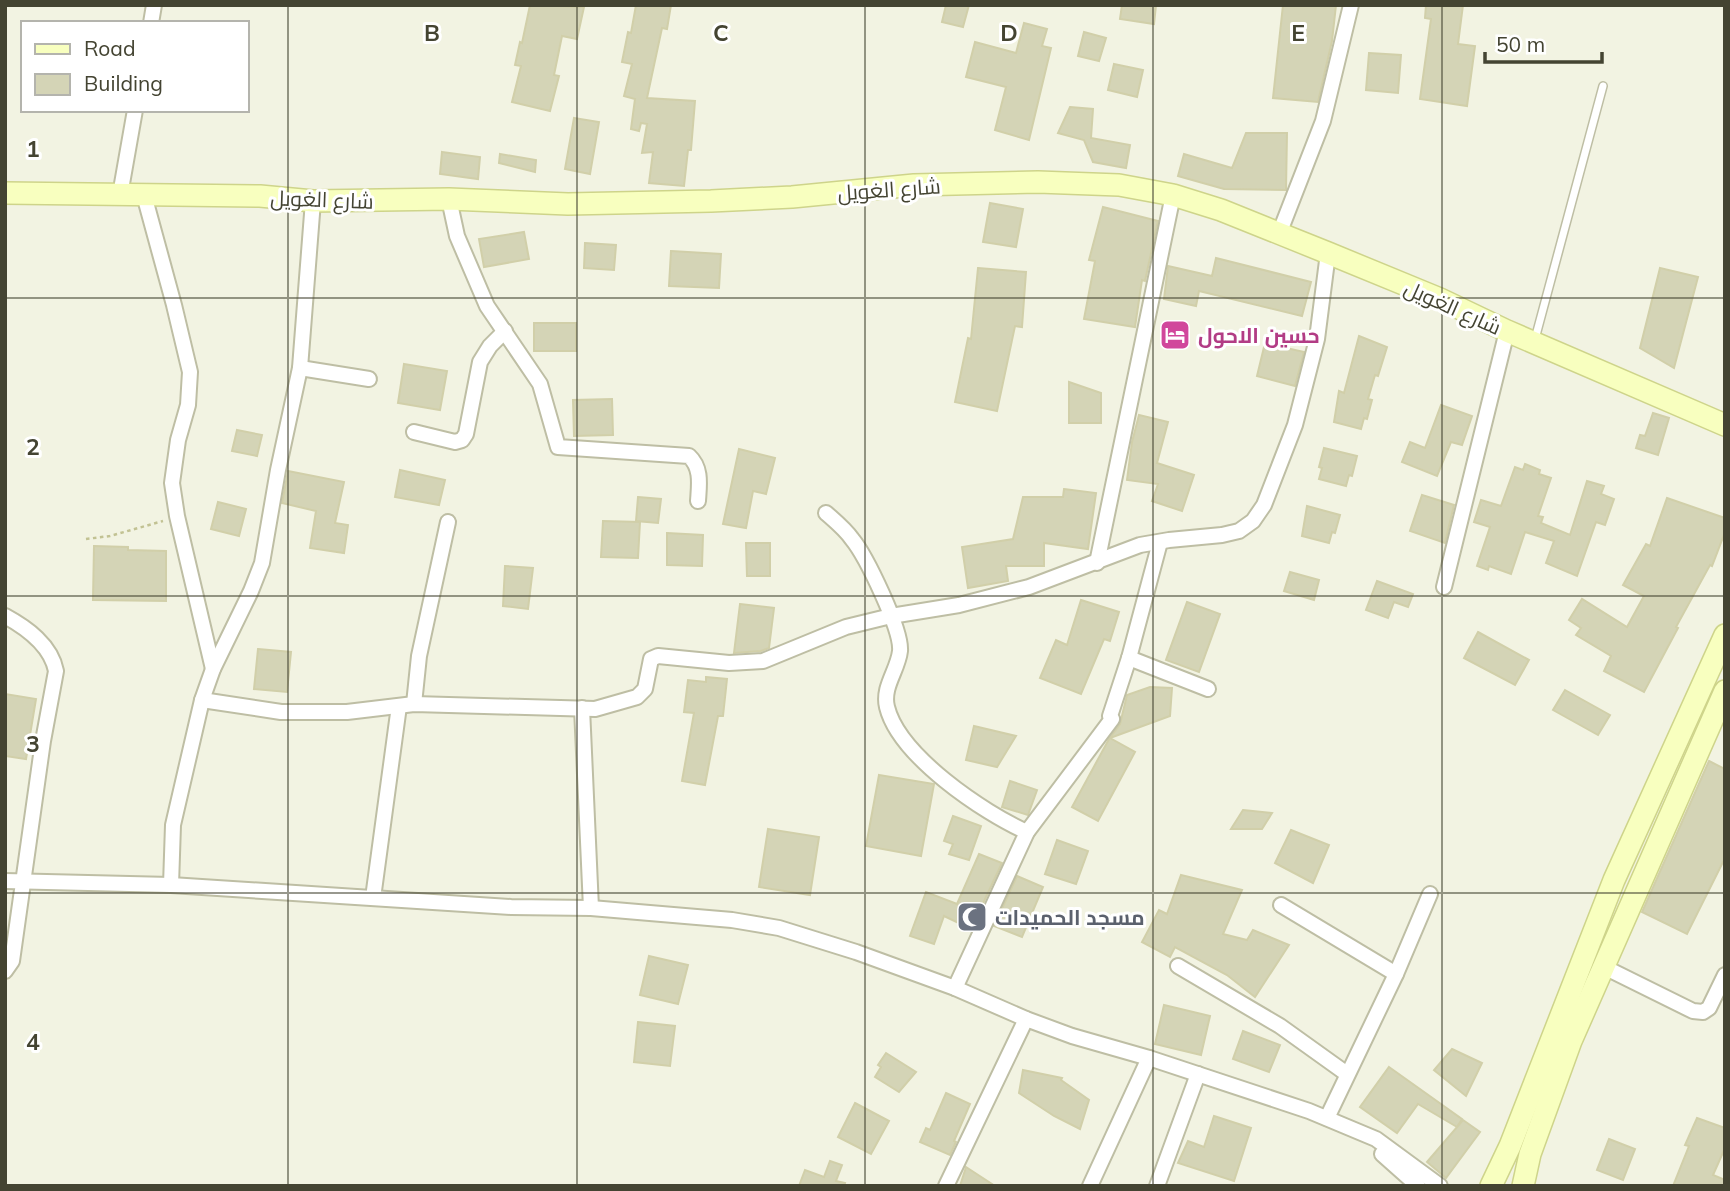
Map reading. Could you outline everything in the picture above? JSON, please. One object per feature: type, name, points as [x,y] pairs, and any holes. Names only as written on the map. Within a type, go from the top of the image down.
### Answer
[{"type":"street","points":[[1279,234],[1323,121],[1352,5]]},
{"type":"street","points":[[120,195],[135,112]]},
{"type":"street","name":"شارع الغويل","points":[[5,193],[260,196],[313,201],[449,199],[568,204],[792,197],[914,185],[1038,182],[1119,185],[1173,195],[1221,210],[1440,299],[1534,343],[1725,425]]},
{"type":"street","points":[[144,195],[190,372],[188,405],[178,440],[172,484],[213,668]]},
{"type":"street","points":[[1097,563],[1173,195]]},
{"type":"street","points":[[449,199],[457,236],[488,306],[540,384],[558,447],[689,456],[696,463],[699,474],[698,501]]},
{"type":"street","points":[[171,886],[173,825],[202,700],[213,668],[262,563],[278,470],[300,369],[313,201]]},
{"type":"street","points":[[202,700],[281,712],[347,712],[407,705],[595,709],[637,697],[645,689],[649,664],[654,657],[729,663],[763,661],[846,627],[891,616],[959,605],[1029,587],[1097,563],[1114,554],[1160,542],[1239,531],[1253,521],[1264,505],[1298,412],[1317,338],[1328,253]]},
{"type":"street","points":[[414,432],[455,442],[462,440],[466,434],[480,362],[489,346],[505,331]]},
{"type":"street","points":[[1444,587],[1507,331]]},
{"type":"street","points":[[300,369],[369,379]]},
{"type":"street","points":[[825,513],[853,540],[875,578],[891,616],[900,649],[886,698],[887,708],[898,730],[923,762],[941,779],[958,792],[1027,832]]},
{"type":"street","points":[[373,898],[407,705],[448,522]]},
{"type":"street","points":[[955,988],[1027,832],[1112,719],[1110,716],[1129,658],[1160,542]]},
{"type":"street","points":[[5,616],[47,648],[54,659],[56,671],[12,961],[5,971]]},
{"type":"street","points":[[1490,1183],[1510,1146],[1614,880],[1725,635]]},
{"type":"street","points":[[1129,658],[1208,689]]},
{"type":"street","points":[[1523,1186],[1530,1154],[1571,1041],[1725,691]]},
{"type":"street","points":[[582,708],[591,908]]},
{"type":"street","points":[[5,881],[171,886],[511,907],[591,908],[732,919],[779,928],[844,947],[955,988],[1072,1036],[1278,1099],[1327,1118],[1380,1142],[1440,1186]]},
{"type":"street","points":[[1327,1118],[1396,974],[1430,894]]},
{"type":"street","points":[[1281,905],[1396,974]]},
{"type":"street","points":[[1178,966],[1280,1026],[1347,1074]]},
{"type":"street","points":[[1604,967],[1693,1011],[1703,1012],[1709,1007],[1725,975]]},
{"type":"street","points":[[946,1186],[1026,1019]]},
{"type":"street","points":[[1090,1186],[1149,1058]]},
{"type":"street","points":[[1157,1186],[1198,1074]]},
{"type":"street","points":[[1357,1132],[1418,1186]]},
{"type":"lane","points":[[1534,343],[1603,86]]},
{"type":"path","points":[[86,539],[140,528],[177,516]]},
{"type":"building","points":[[530,5],[584,7],[577,39],[562,36],[554,75],[559,76],[550,111],[512,102],[521,66],[515,65]]},
{"type":"building","points":[[636,5],[671,5],[667,29],[662,28],[647,98],[695,101],[691,150],[688,150],[684,186],[649,183],[653,152],[642,153],[647,124],[641,123],[639,131],[631,129],[635,99],[624,96],[632,64],[622,62]]},
{"type":"building","points":[[946,5],[969,5],[963,27],[942,22]]},
{"type":"building","points":[[1122,5],[1156,5],[1154,24],[1120,19]]},
{"type":"building","points":[[1283,5],[1336,5],[1332,41],[1318,102],[1273,98]]},
{"type":"building","points":[[1426,5],[1463,5],[1458,44],[1475,46],[1467,106],[1420,99],[1431,19],[1425,18]]},
{"type":"building","points":[[1024,23],[1047,29],[1042,46],[1051,48],[1029,140],[995,130],[1006,87],[966,77],[975,42],[1016,53]]},
{"type":"building","points":[[1084,32],[1106,38],[1099,61],[1078,56]]},
{"type":"building","points":[[1369,53],[1401,55],[1398,93],[1366,90]]},
{"type":"building","points":[[1114,64],[1143,70],[1137,97],[1108,90]]},
{"type":"building","points":[[1070,107],[1093,109],[1091,138],[1130,145],[1126,168],[1093,162],[1084,140],[1058,133]]},
{"type":"building","points":[[574,118],[599,122],[590,174],[565,169]]},
{"type":"building","points":[[1246,133],[1287,133],[1286,190],[1224,189],[1178,176],[1184,154],[1232,168]]},
{"type":"building","points":[[442,152],[480,157],[478,179],[440,174]]},
{"type":"building","points":[[500,154],[536,160],[535,172],[499,163]]},
{"type":"building","points":[[990,203],[1023,209],[1016,247],[983,242]]},
{"type":"building","points":[[1103,207],[1158,221],[1145,281],[1142,280],[1135,327],[1084,319],[1095,261],[1089,260]]},
{"type":"building","points":[[524,232],[529,259],[484,267],[479,239]]},
{"type":"building","points":[[585,243],[616,245],[614,270],[584,268]]},
{"type":"building","points":[[671,251],[721,254],[719,288],[669,286]]},
{"type":"building","points":[[1216,258],[1311,282],[1302,316],[1199,291],[1196,306],[1164,299],[1168,266],[1212,276]]},
{"type":"building","points":[[978,268],[1026,272],[1022,327],[1015,326],[997,411],[955,402],[968,338],[971,339]]},
{"type":"building","points":[[1660,268],[1698,277],[1674,368],[1640,348]]},
{"type":"building","points":[[534,323],[576,323],[576,351],[534,351]]},
{"type":"building","points":[[1359,336],[1387,347],[1378,376],[1375,375],[1368,399],[1372,400],[1361,429],[1334,422],[1339,391],[1344,393]]},
{"type":"building","points":[[1265,343],[1304,352],[1295,386],[1257,376]]},
{"type":"building","points":[[404,364],[447,371],[440,410],[398,403]]},
{"type":"building","points":[[1069,382],[1101,393],[1101,423],[1069,423]]},
{"type":"building","points":[[612,399],[613,435],[574,436],[573,400]]},
{"type":"building","points":[[1441,405],[1472,416],[1462,445],[1451,442],[1437,476],[1402,462],[1410,442],[1425,448]]},
{"type":"building","points":[[1653,413],[1669,418],[1658,455],[1636,448],[1640,435],[1645,436]]},
{"type":"building","points":[[1139,415],[1168,422],[1157,463],[1194,475],[1182,511],[1152,501],[1158,484],[1127,480]]},
{"type":"building","points":[[237,430],[262,435],[257,456],[232,451]]},
{"type":"building","points":[[1324,448],[1357,456],[1352,476],[1349,475],[1346,486],[1319,479]]},
{"type":"building","points":[[739,449],[775,458],[766,494],[753,491],[746,528],[723,524]]},
{"type":"building","points":[[1525,464],[1540,470],[1539,474],[1551,478],[1538,516],[1543,517],[1541,523],[1570,535],[1587,481],[1604,486],[1601,494],[1614,499],[1605,525],[1596,522],[1577,576],[1546,563],[1554,541],[1525,532],[1511,574],[1489,566],[1488,570],[1477,566],[1490,527],[1474,522],[1481,500],[1501,506],[1515,467],[1523,470]]},
{"type":"building","points":[[400,470],[445,480],[439,505],[395,497]]},
{"type":"building","points":[[288,471],[344,482],[335,523],[348,525],[344,553],[310,548],[316,511],[282,503]]},
{"type":"building","points":[[1064,489],[1096,493],[1088,549],[1044,543],[1044,566],[1006,566],[1008,581],[968,588],[962,547],[1013,539],[1023,497],[1063,497]]},
{"type":"building","points":[[1422,495],[1454,505],[1445,543],[1410,531]]},
{"type":"building","points":[[638,497],[661,499],[658,523],[636,521]]},
{"type":"building","points":[[1667,498],[1725,518],[1725,532],[1712,566],[1710,565],[1676,627],[1678,628],[1644,692],[1604,671],[1611,656],[1576,635],[1581,628],[1569,620],[1582,599],[1627,627],[1644,596],[1623,585],[1646,544],[1650,546]]},
{"type":"building","points":[[218,502],[246,509],[239,536],[211,529]]},
{"type":"building","points":[[1307,506],[1340,515],[1329,543],[1302,536]]},
{"type":"building","points":[[603,521],[640,522],[638,558],[601,557]]},
{"type":"building","points":[[667,533],[703,535],[702,566],[667,565]]},
{"type":"building","points":[[746,543],[770,543],[770,576],[747,576]]},
{"type":"building","points":[[94,546],[166,551],[166,601],[93,600]]},
{"type":"building","points":[[505,566],[533,568],[528,609],[503,606]]},
{"type":"building","points":[[1290,572],[1319,580],[1314,600],[1284,591]]},
{"type":"building","points":[[1377,581],[1413,594],[1408,607],[1394,602],[1388,618],[1366,610]]},
{"type":"building","points":[[1081,600],[1119,612],[1110,641],[1104,639],[1081,694],[1040,678],[1056,640],[1067,645]]},
{"type":"building","points":[[1187,602],[1220,614],[1199,672],[1166,660]]},
{"type":"building","points":[[740,604],[774,608],[769,648],[734,653]]},
{"type":"building","points":[[1478,632],[1529,660],[1515,685],[1464,658]]},
{"type":"building","points":[[258,649],[291,652],[287,692],[254,689]]},
{"type":"building","points":[[706,677],[727,679],[723,716],[718,716],[705,785],[682,781],[694,713],[684,712],[688,680],[706,682]]},
{"type":"building","points":[[1150,687],[1172,688],[1170,716],[1110,738],[1135,752],[1098,821],[1072,807],[1109,739],[1120,724],[1127,695]]},
{"type":"building","points":[[1565,690],[1610,715],[1598,735],[1553,710]]},
{"type":"building","points":[[5,694],[36,699],[26,759],[5,756]]},
{"type":"building","points":[[974,726],[1016,736],[997,767],[966,760]]},
{"type":"building","points":[[1709,761],[1725,769],[1725,858],[1687,934],[1642,912]]},
{"type":"building","points":[[879,775],[934,784],[921,856],[866,846]]},
{"type":"building","points":[[1010,781],[1037,790],[1028,815],[1002,807]]},
{"type":"building","points":[[1243,810],[1272,813],[1262,829],[1231,829]]},
{"type":"building","points":[[953,816],[981,826],[969,860],[949,854],[953,844],[944,841]]},
{"type":"building","points":[[768,829],[819,837],[810,895],[759,887]]},
{"type":"building","points":[[1291,830],[1329,845],[1313,883],[1275,863]]},
{"type":"building","points":[[1057,840],[1088,851],[1076,884],[1045,874]]},
{"type":"building","points":[[979,854],[1002,863],[971,929],[944,916],[934,944],[910,936],[926,892],[957,904]]},
{"type":"building","points":[[1181,875],[1242,890],[1223,934],[1247,940],[1253,930],[1289,945],[1255,997],[1227,975],[1175,947],[1170,957],[1142,942],[1159,910],[1167,914]]},
{"type":"building","points":[[1017,876],[1043,887],[1022,937],[994,926]]},
{"type":"building","points":[[649,956],[688,965],[678,1004],[640,995]]},
{"type":"building","points":[[1164,1005],[1210,1016],[1201,1055],[1155,1044]]},
{"type":"building","points":[[638,1022],[675,1026],[670,1066],[634,1062]]},
{"type":"building","points":[[1243,1031],[1280,1045],[1269,1072],[1233,1059]]},
{"type":"building","points":[[1452,1049],[1482,1063],[1466,1096],[1434,1070]]},
{"type":"building","points":[[886,1053],[916,1072],[899,1092],[875,1077],[881,1067],[878,1065]]},
{"type":"building","points":[[1389,1067],[1462,1119],[1457,1127],[1418,1104],[1397,1133],[1360,1107]]},
{"type":"building","points":[[1023,1070],[1062,1078],[1061,1080],[1089,1100],[1080,1129],[1019,1093]]},
{"type":"building","points":[[946,1093],[970,1104],[950,1155],[920,1142],[926,1128],[930,1130]]},
{"type":"building","points":[[855,1103],[889,1121],[871,1154],[838,1137]]},
{"type":"building","points":[[1214,1116],[1251,1128],[1234,1181],[1178,1163],[1188,1141],[1204,1147]]},
{"type":"building","points":[[1697,1118],[1725,1128],[1725,1148],[1713,1175],[1725,1180],[1725,1186],[1673,1186],[1689,1146],[1685,1145]]},
{"type":"building","points":[[1463,1120],[1480,1132],[1446,1178],[1427,1162]]},
{"type":"building","points":[[1609,1139],[1635,1149],[1623,1180],[1597,1170]]},
{"type":"building","points":[[830,1161],[842,1165],[836,1181],[845,1183],[844,1186],[799,1186],[805,1170],[824,1177]]},
{"type":"building","points":[[966,1167],[995,1186],[960,1186]]},
{"type":"place","name":"حسين الاحول","points":[[1175,335]]},
{"type":"place","name":"مسجد الحميدات","points":[[972,917]]}]
